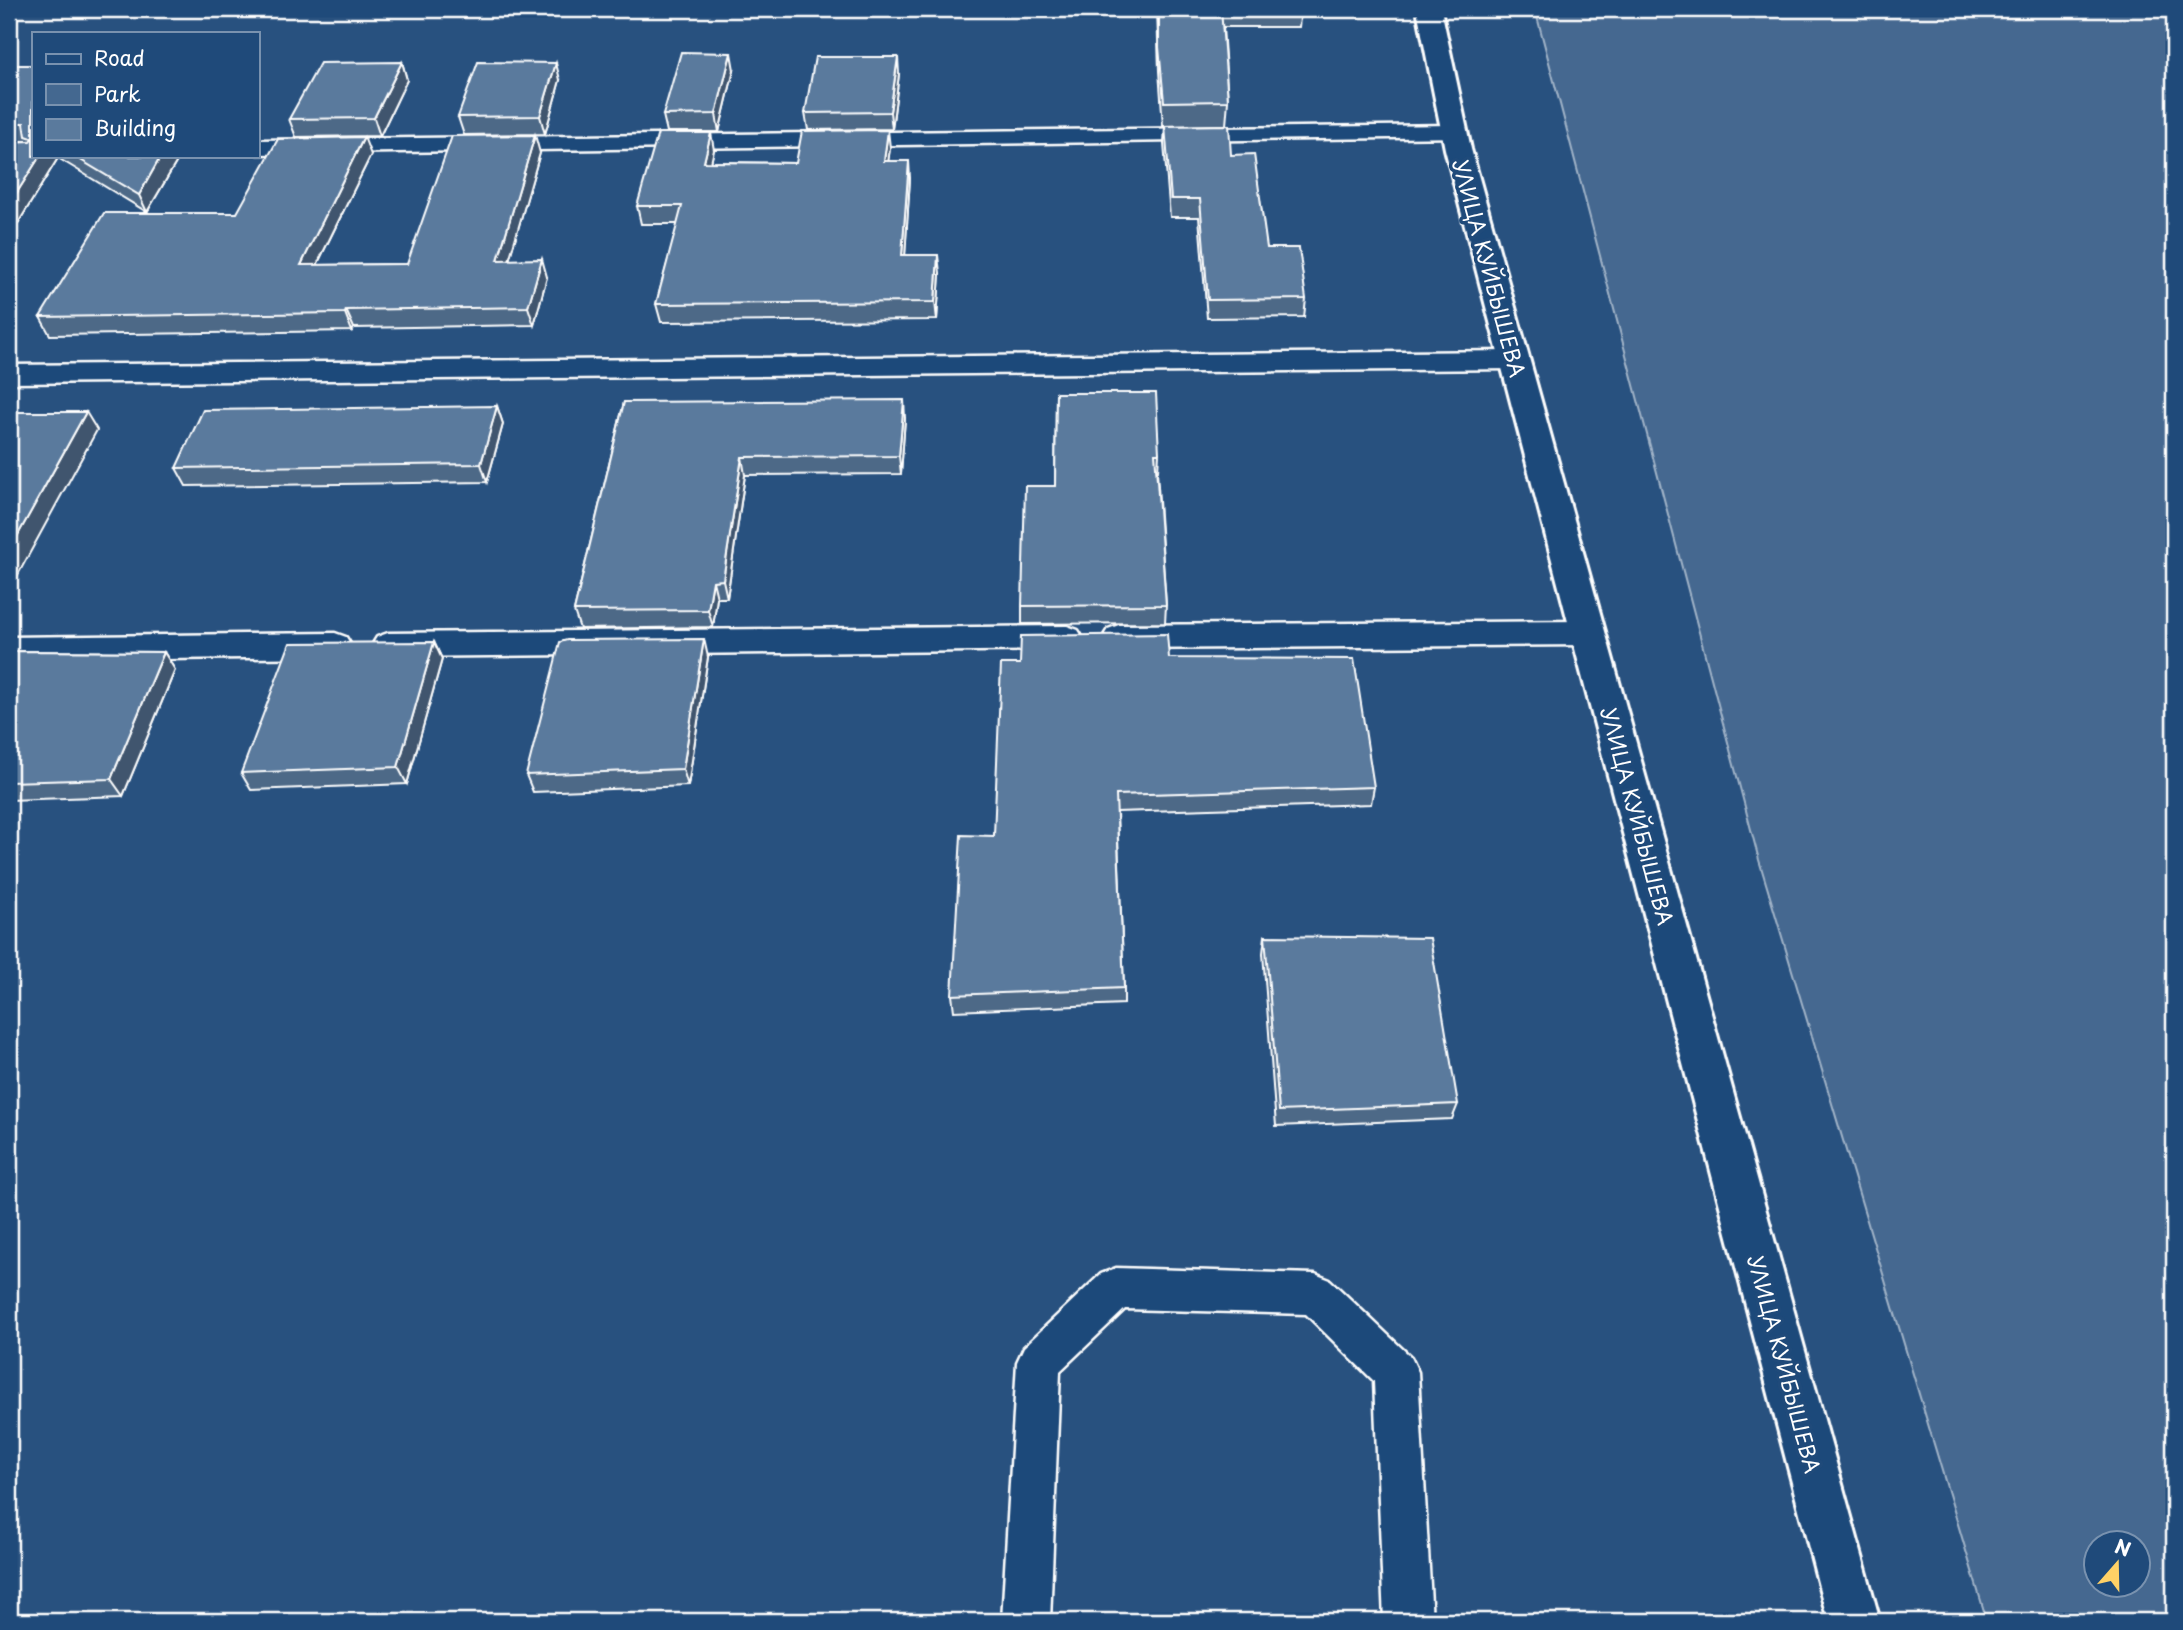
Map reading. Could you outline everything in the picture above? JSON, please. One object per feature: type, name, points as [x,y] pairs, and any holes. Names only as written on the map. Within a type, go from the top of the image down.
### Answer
[{"type":"street","name":"УЛИЦА КУЙБЫШЕВА","points":[[1429,9],[1454,132],[1854,1621]]},
{"type":"lane","points":[[259,147],[1454,132]]},
{"type":"lane","points":[[9,374],[1515,360]]},
{"type":"lane","points":[[9,649],[1588,633]]},
{"type":"lane","points":[[1026,1621],[1039,1362],[1116,1288],[1315,1294],[1396,1372],[1408,1621]]},
{"type":"green space","points":[[1535,9],[2174,9],[2174,1621],[1987,1621],[1759,860]]},
{"type":"building","points":[[1159,9],[1221,9],[1228,101],[1164,102]]},
{"type":"building","points":[[681,52],[731,53],[716,114],[663,115]]},
{"type":"building","points":[[815,57],[898,57],[890,112],[805,113]]},
{"type":"building","points":[[402,62],[374,118],[289,119],[320,63]]},
{"type":"building","points":[[478,62],[556,63],[540,116],[458,117]]},
{"type":"building","points":[[9,65],[32,65],[32,138],[26,136],[24,123],[9,123]]},
{"type":"building","points":[[1229,125],[1231,155],[1254,154],[1267,248],[1299,248],[1306,299],[1208,300],[1200,199],[1171,199],[1165,126]]},
{"type":"building","points":[[888,130],[884,161],[909,161],[902,255],[938,255],[935,302],[656,304],[682,206],[637,206],[658,133],[711,133],[704,162],[796,163],[802,131]]},
{"type":"building","points":[[535,135],[498,260],[542,259],[528,307],[346,310],[345,313],[40,317],[104,213],[237,213],[278,139],[364,137],[301,265],[407,264],[452,136]]},
{"type":"building","points":[[32,138],[32,158],[39,158],[9,205],[9,142],[30,141]]},
{"type":"building","points":[[77,158],[160,158],[139,195]]},
{"type":"building","points":[[1056,393],[1156,393],[1159,453],[1155,453],[1166,605],[1022,606],[1025,486],[1055,486]]},
{"type":"building","points":[[904,400],[899,456],[742,457],[723,580],[713,581],[708,610],[574,611],[624,402]]},
{"type":"building","points":[[497,406],[481,464],[176,468],[203,410]]},
{"type":"building","points":[[9,412],[86,412],[9,551]]},
{"type":"building","points":[[1167,634],[1169,658],[1354,659],[1374,787],[1116,795],[1124,988],[952,995],[961,835],[994,836],[1001,664],[1020,664],[1021,636]]},
{"type":"building","points":[[704,639],[683,769],[526,775],[560,642]]},
{"type":"building","points":[[434,642],[398,767],[241,773],[290,643]]},
{"type":"building","points":[[9,651],[164,652],[111,779],[9,782]]},
{"type":"building","points":[[1265,936],[1430,938],[1458,1104],[1279,1111]]}]
